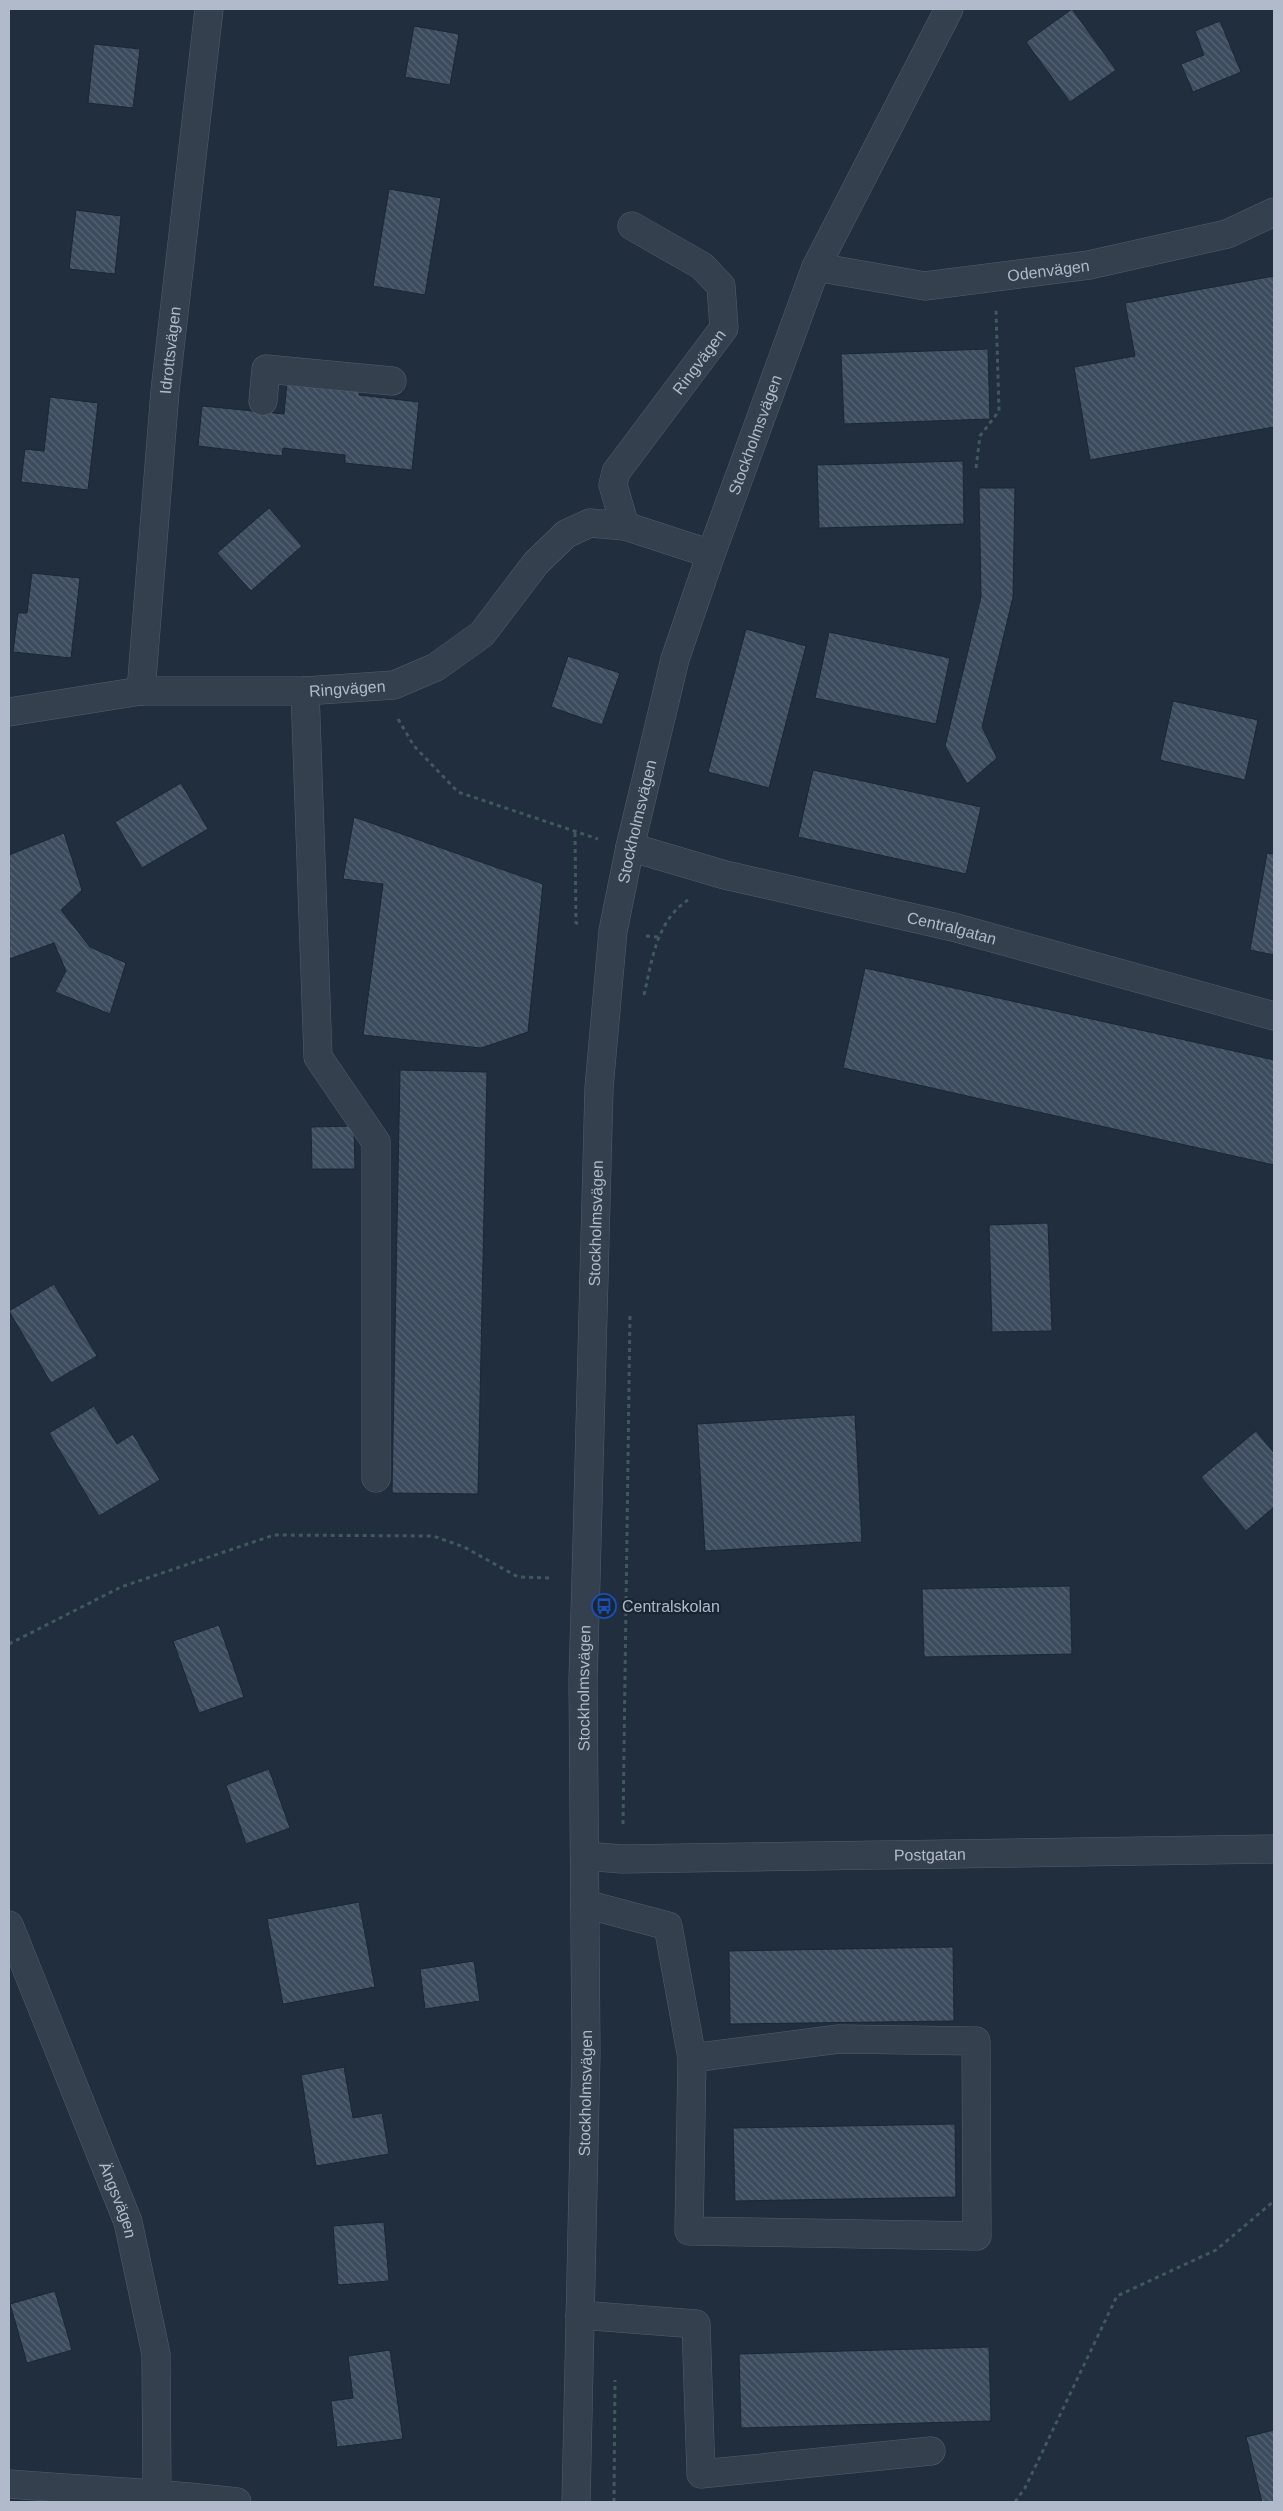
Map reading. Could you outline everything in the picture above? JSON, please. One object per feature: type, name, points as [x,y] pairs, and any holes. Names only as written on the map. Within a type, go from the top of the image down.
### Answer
[{"type":"street","name":"Idrottsvägen","points":[[141,691],[165,390],[209,9]]},
{"type":"street","name":"Stockholmsvägen","points":[[576,2502],[586,2053],[584,1680],[586,1579],[599,1088],[608,965],[630,847],[675,659],[711,554],[816,267],[948,9]]},
{"type":"street","name":"Odenvägen","points":[[816,267],[925,286],[1089,265],[1227,234],[1274,212]]},
{"type":"street","name":"Ringvägen","points":[[625,526],[614,485],[616,472],[724,328],[721,286],[702,266],[632,226]]},
{"type":"street","points":[[263,401],[266,369],[392,381]]},
{"type":"street","name":"Ringvägen","points":[[9,712],[141,691],[305,691],[394,685],[436,667],[482,634],[536,563],[566,534],[590,523],[625,526],[711,554]]},
{"type":"street","points":[[305,691],[318,1057],[376,1142],[376,1478]]},
{"type":"street","name":"Centralgatan","points":[[630,847],[725,875],[953,927],[1274,1016]]},
{"type":"street","name":"Postgatan","points":[[585,1856],[622,1859],[1274,1849]]},
{"type":"street","points":[[585,1904],[668,1926],[692,2058],[689,2231],[977,2236],[976,2042],[839,2039],[692,2058]]},
{"type":"street","name":"Ängsvägen","points":[[9,1925],[128,2222],[156,2354],[157,2493]]},
{"type":"street","points":[[580,2315],[696,2324],[701,2474],[931,2451]]},
{"type":"street","points":[[9,2484],[90,2491],[157,2493],[237,2502]]},
{"type":"path","points":[[976,468],[980,436],[999,411],[995,277]]},
{"type":"path","points":[[378,686],[414,746],[458,792],[575,833]]},
{"type":"path","points":[[642,1001],[658,938],[675,908],[725,875]]},
{"type":"path","points":[[622,1859],[630,1306]]},
{"type":"path","points":[[9,1644],[121,1587],[274,1535],[433,1536],[464,1547],[518,1577],[586,1579],[626,1585]]},
{"type":"path","points":[[1016,2502],[1026,2488],[1117,2296],[1216,2250],[1274,2201]]},
{"type":"path","points":[[614,2502],[616,2376]]},
{"type":"building","points":[[1072,9],[1116,70],[1070,102],[1026,42]]},
{"type":"building","points":[[1220,21],[1241,72],[1193,92],[1181,64],[1204,55],[1195,31]]},
{"type":"building","points":[[414,26],[459,34],[450,85],[405,77]]},
{"type":"building","points":[[94,44],[140,49],[133,108],[88,103]]},
{"type":"building","points":[[389,189],[441,198],[425,295],[373,286]]},
{"type":"building","points":[[76,210],[121,216],[115,274],[69,269]]},
{"type":"building","points":[[1274,276],[1274,427],[1090,460],[1074,367],[1135,356],[1125,303]]},
{"type":"building","points":[[988,349],[990,419],[844,424],[841,354]]},
{"type":"building","points":[[287,382],[360,389],[359,395],[419,402],[412,470],[345,463],[345,455],[283,448],[282,456],[198,446],[202,406],[284,414]]},
{"type":"building","points":[[50,397],[98,403],[88,490],[21,482],[25,449],[44,451]]},
{"type":"building","points":[[963,461],[964,524],[819,528],[817,465]]},
{"type":"building","points":[[979,488],[1015,488],[1013,597],[982,727],[997,758],[967,784],[945,746],[981,597]]},
{"type":"building","points":[[269,508],[302,546],[251,591],[217,553]]},
{"type":"building","points":[[32,573],[80,578],[71,658],[13,652],[18,613],[27,613]]},
{"type":"building","points":[[746,629],[806,646],[769,788],[708,772]]},
{"type":"building","points":[[829,632],[950,658],[936,724],[815,698]]},
{"type":"building","points":[[568,656],[620,673],[602,725],[551,707]]},
{"type":"building","points":[[1173,701],[1258,720],[1245,780],[1160,760]]},
{"type":"building","points":[[813,770],[981,807],[966,874],[798,837]]},
{"type":"building","points":[[181,783],[208,829],[142,868],[115,822]]},
{"type":"building","points":[[354,817],[543,884],[528,1032],[481,1048],[363,1035],[383,884],[343,879]]},
{"type":"building","points":[[64,833],[82,890],[61,910],[90,947],[126,963],[110,1014],[55,992],[66,971],[54,943],[9,959],[9,855]]},
{"type":"building","points":[[1267,853],[1274,854],[1274,955],[1250,950]]},
{"type":"building","points":[[865,968],[1274,1060],[1274,1165],[843,1068]]},
{"type":"building","points":[[400,1070],[487,1072],[478,1494],[392,1493]]},
{"type":"building","points":[[354,1126],[355,1169],[312,1169],[311,1127]]},
{"type":"building","points":[[1048,1223],[1052,1331],[992,1332],[989,1225]]},
{"type":"building","points":[[54,1284],[97,1356],[51,1383],[9,1311]]},
{"type":"building","points":[[94,1406],[117,1444],[133,1434],[160,1480],[99,1516],[49,1433]]},
{"type":"building","points":[[855,1415],[862,1542],[705,1551],[697,1424]]},
{"type":"building","points":[[1256,1431],[1274,1453],[1274,1507],[1246,1531],[1201,1477]]},
{"type":"building","points":[[1070,1586],[1072,1654],[924,1657],[922,1589]]},
{"type":"building","points":[[219,1625],[244,1697],[199,1713],[173,1641]]},
{"type":"building","points":[[269,1769],[290,1828],[246,1844],[226,1785]]},
{"type":"building","points":[[359,1902],[375,1987],[283,2004],[267,1919]]},
{"type":"building","points":[[953,1947],[954,2021],[730,2024],[729,1951]]},
{"type":"building","points":[[474,1961],[480,2001],[425,2009],[420,1969]]},
{"type":"building","points":[[344,2067],[353,2118],[382,2113],[389,2154],[316,2166],[301,2075]]},
{"type":"building","points":[[955,2124],[956,2197],[735,2201],[733,2128]]},
{"type":"building","points":[[384,2222],[389,2281],[338,2285],[333,2226]]},
{"type":"building","points":[[55,2291],[72,2350],[27,2363],[10,2304]]},
{"type":"building","points":[[989,2347],[991,2421],[741,2428],[739,2354]]},
{"type":"building","points":[[390,2350],[403,2439],[337,2447],[331,2401],[353,2398],[348,2356]]},
{"type":"building","points":[[1274,2430],[1274,2502],[1262,2502],[1246,2437]]},
{"type":"place","name":"Centralskolan","points":[[604,1606]]}]
